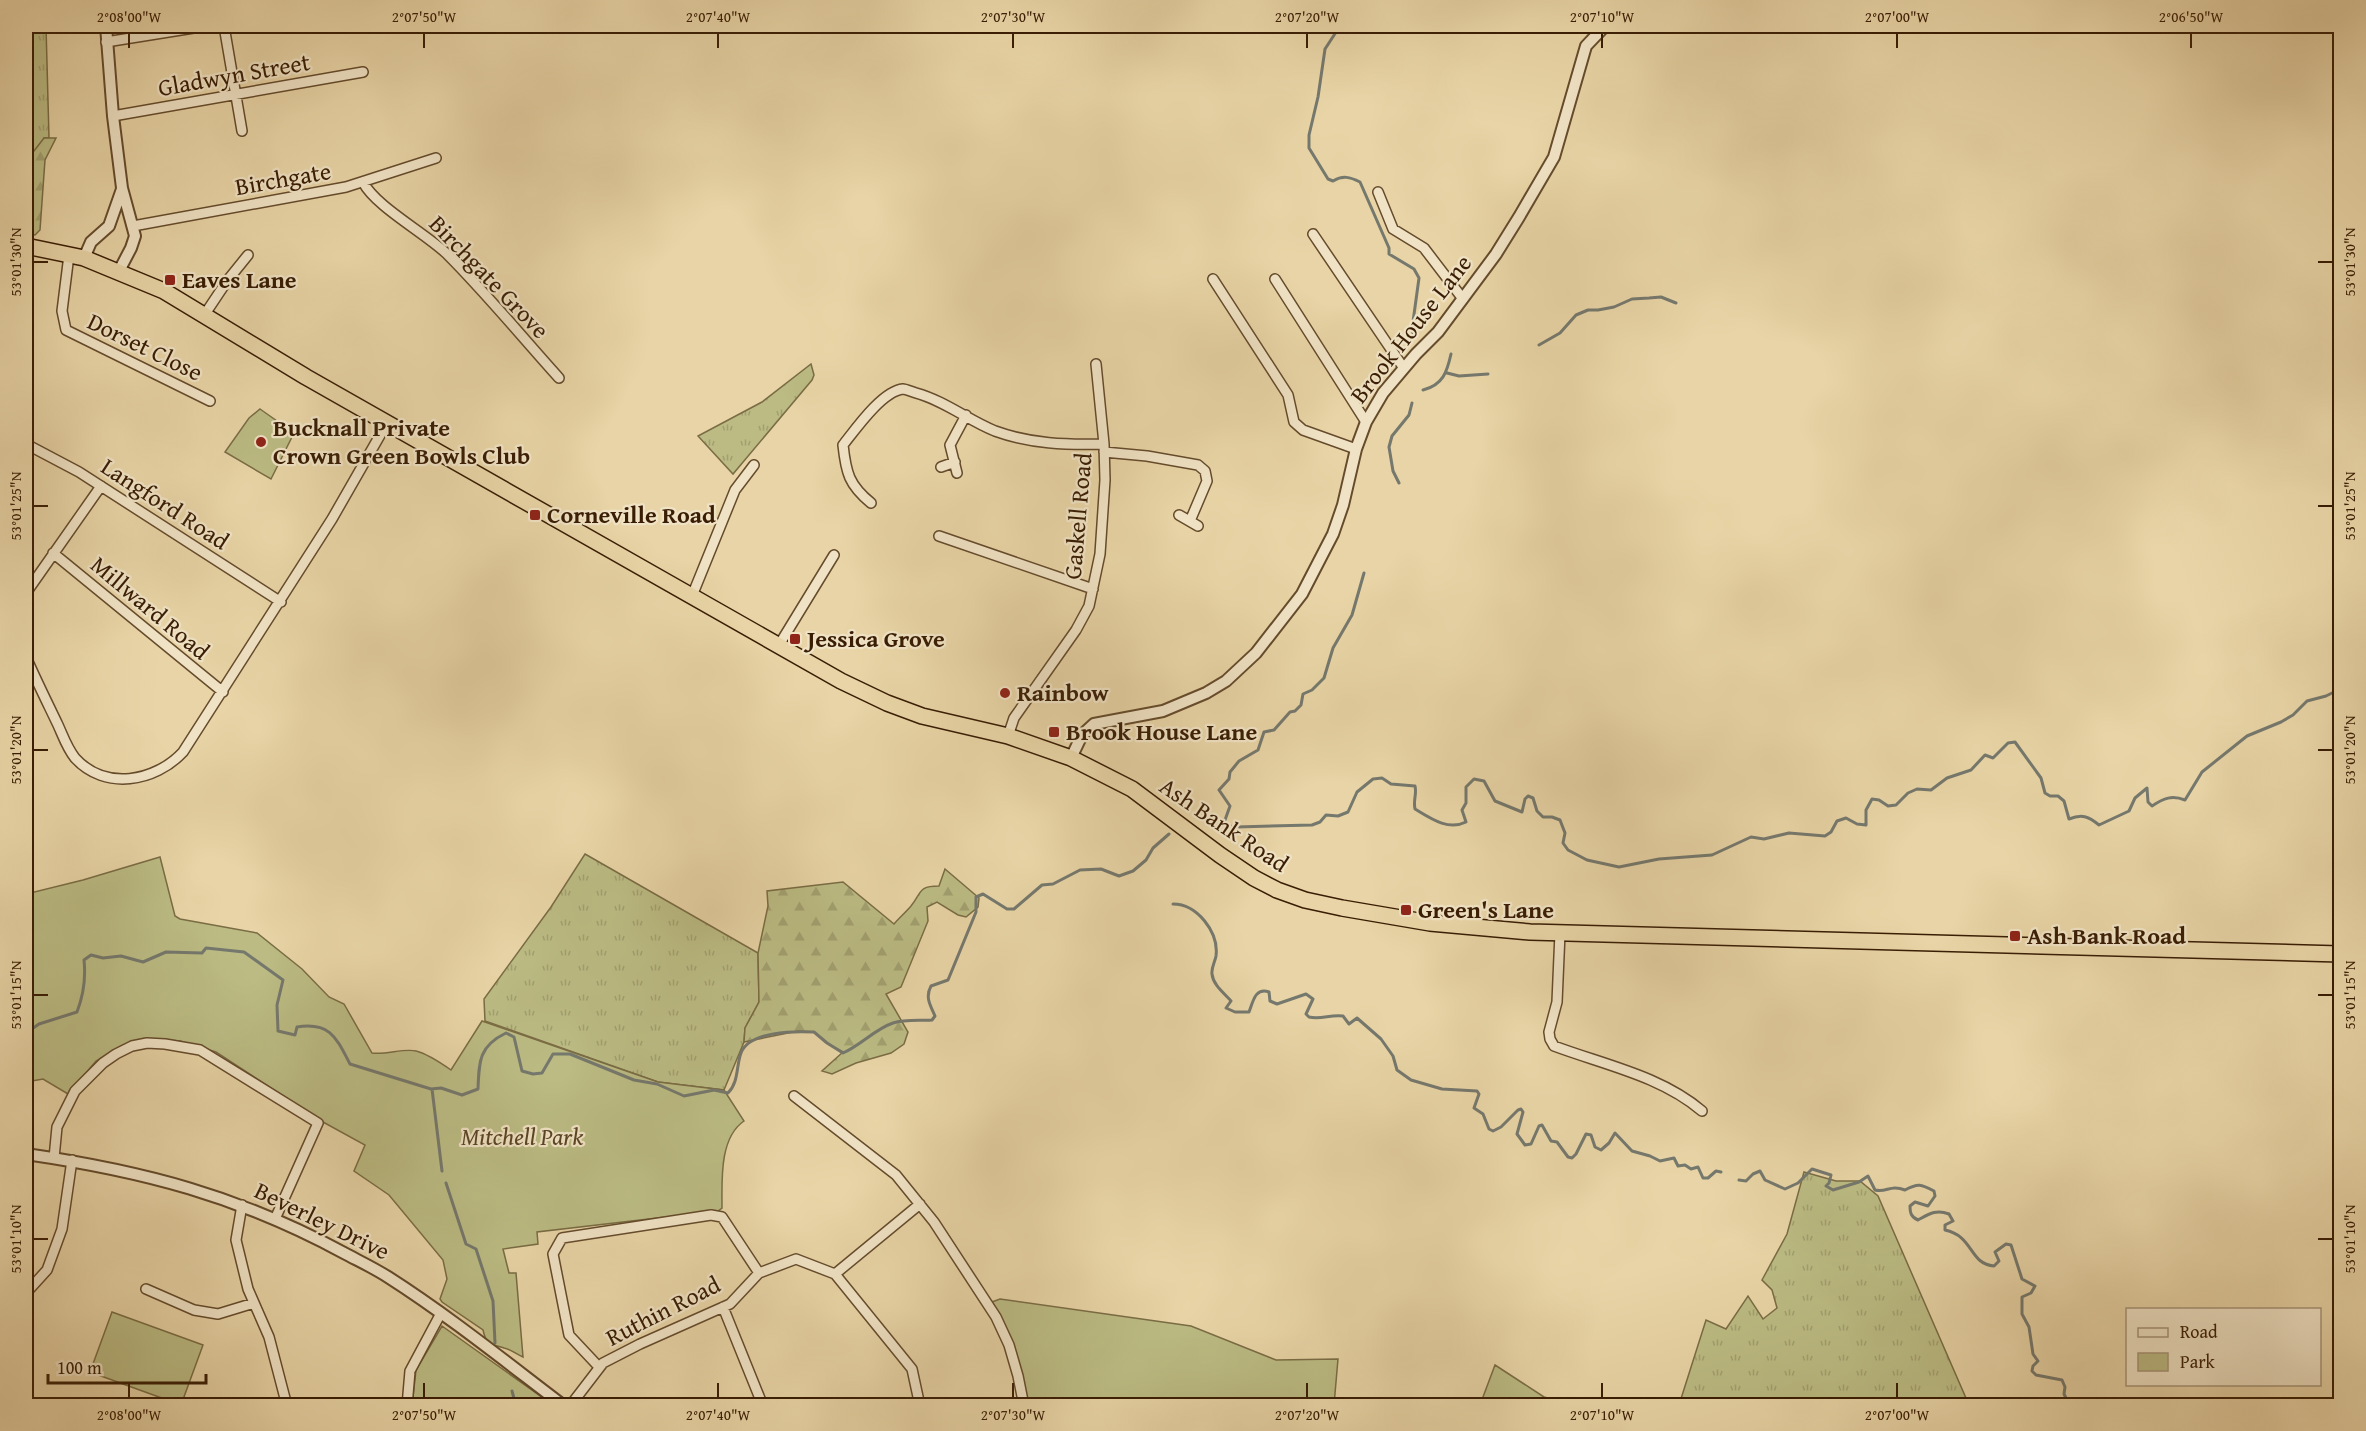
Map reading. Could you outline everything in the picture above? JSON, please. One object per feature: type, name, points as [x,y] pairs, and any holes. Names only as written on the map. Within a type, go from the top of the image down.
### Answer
[{"type":"highway","name":"Ash Bank Road","points":[[26,246],[84,258],[164,291],[205,314],[253,346],[841,681],[887,703],[922,716],[1008,736],[1071,758],[1132,789],[1254,878],[1287,893],[1342,909],[1484,929],[2340,954]]},
{"type":"street","points":[[106,26],[112,116],[122,188],[134,225],[135,236],[119,271]]},
{"type":"street","points":[[106,42],[206,26]]},
{"type":"street","points":[[224,26],[242,131]]},
{"type":"street","name":"Brook House Lane","points":[[1071,758],[1082,735],[1094,724],[1163,711],[1206,693],[1226,681],[1256,653],[1302,594],[1320,561],[1343,505],[1356,449],[1366,422],[1383,393],[1403,368],[1438,332],[1496,254],[1554,157],[1586,46],[1605,26]]},
{"type":"street","name":"Gladwyn Street","points":[[112,116],[363,72]]},
{"type":"street","name":"Birchgate","points":[[134,225],[363,182],[436,158]]},
{"type":"street","name":"Birchgate Grove","points":[[363,182],[373,198],[424,234],[447,255],[559,378]]},
{"type":"street","points":[[84,258],[92,242],[110,226],[122,188]]},
{"type":"street","points":[[1378,192],[1393,229],[1424,248],[1463,299]]},
{"type":"street","points":[[1313,234],[1403,368]]},
{"type":"street","name":"Dorset Close","points":[[69,255],[62,311],[66,330],[210,401]]},
{"type":"street","points":[[205,314],[248,255]]},
{"type":"street","points":[[1213,279],[1288,395],[1294,422],[1303,430],[1356,449]]},
{"type":"street","points":[[1275,279],[1366,422]]},
{"type":"street","name":"Gaskell Road","points":[[1008,736],[1014,718],[1076,630],[1089,606],[1101,536],[1105,480],[1096,364]]},
{"type":"street","points":[[1087,384],[1097,382]]},
{"type":"street","points":[[871,503],[859,494],[849,480],[843,445],[861,422],[888,396],[903,389],[930,397],[994,430],[1035,442],[1104,448],[1198,465],[1205,471],[1208,481],[1194,523],[1179,515]]},
{"type":"street","points":[[957,473],[950,445],[966,415]]},
{"type":"street","points":[[26,657],[72,754],[91,769],[118,778],[143,777],[167,767],[183,752],[281,602],[363,469],[387,423]]},
{"type":"street","name":"Langford Road","points":[[26,444],[66,464],[281,602]]},
{"type":"street","points":[[941,467],[954,462]]},
{"type":"street","points":[[692,596],[735,490],[754,465]]},
{"type":"street","points":[[26,593],[101,486]]},
{"type":"street","points":[[939,536],[1093,589]]},
{"type":"street","name":"Millward Road","points":[[54,553],[223,692]]},
{"type":"street","points":[[779,645],[834,555]]},
{"type":"street","points":[[1560,933],[1557,1002],[1549,1032],[1554,1046],[1662,1084],[1684,1096],[1702,1112]]},
{"type":"street","points":[[54,1158],[57,1127],[68,1104],[75,1091],[103,1063],[132,1046],[147,1043],[200,1050],[318,1123],[275,1219]]},
{"type":"street","points":[[794,1096],[896,1175],[934,1222],[996,1317],[1009,1345],[1018,1376],[1023,1406]]},
{"type":"street","name":"Beverley Drive","points":[[26,1154],[72,1160],[171,1182],[242,1205],[315,1237],[387,1276],[441,1313],[564,1406]]},
{"type":"street","points":[[26,1293],[47,1270],[62,1229],[72,1160]]},
{"type":"street","points":[[835,1274],[920,1204]]},
{"type":"street","points":[[242,1205],[236,1240],[248,1289],[269,1337],[286,1406]]},
{"type":"street","points":[[599,1367],[569,1335],[553,1254],[562,1238],[711,1215],[722,1217],[759,1273]]},
{"type":"street","name":"Ruthin Road","points":[[570,1406],[603,1363],[730,1304],[759,1273],[796,1259],[835,1274],[912,1369],[920,1406]]},
{"type":"street","points":[[146,1289],[194,1310],[218,1314],[254,1303]]},
{"type":"street","points":[[723,1307],[763,1406]]},
{"type":"street","points":[[406,1406],[410,1371],[441,1313]]},
{"type":"green space","points":[[26,26],[46,26],[49,138],[44,138],[32,178],[26,183]]},
{"type":"green space","points":[[44,138],[56,138],[45,160],[40,230],[35,235],[26,234],[26,183],[32,178],[27,160]]},
{"type":"green space","points":[[811,364],[814,375],[812,380],[733,474],[698,436],[762,402]]},
{"type":"green space","name":"Bucknall Private Crown Green Bowls Club","points":[[260,409],[294,433],[271,479],[225,452],[249,418]]},
{"type":"green space","points":[[585,854],[758,953],[759,1002],[745,1028],[744,1042],[724,1090],[658,1082],[485,1021],[484,999],[551,907]]},
{"type":"green space","name":"Mitchell Park","points":[[160,857],[175,916],[180,919],[257,933],[302,969],[329,997],[344,1004],[372,1053],[416,1051],[430,1056],[451,1070],[482,1021],[658,1082],[724,1090],[744,1121],[730,1138],[726,1149],[722,1173],[722,1208],[718,1211],[537,1232],[538,1244],[503,1249],[509,1273],[516,1273],[523,1357],[509,1349],[490,1343],[483,1330],[442,1302],[440,1299],[447,1279],[443,1260],[389,1195],[354,1171],[365,1145],[323,1122],[216,1052],[180,1041],[153,1039],[123,1045],[96,1061],[68,1094],[43,1079],[26,1082],[26,894]]},
{"type":"green space","points":[[945,869],[979,898],[978,907],[966,917],[958,915],[937,902],[927,907],[928,921],[901,987],[886,994],[908,1032],[904,1044],[891,1053],[856,1063],[832,1074],[822,1071],[843,1052],[814,1032],[798,1031],[744,1042],[745,1028],[759,1002],[758,953],[768,906],[767,891],[843,882],[894,924],[921,891],[927,887],[939,886]]},
{"type":"green space","points":[[1804,1172],[1836,1181],[1860,1181],[1878,1196],[1969,1405],[1679,1405],[1706,1320],[1726,1329],[1748,1296],[1763,1319],[1777,1308],[1772,1290],[1762,1280],[1787,1234]]},
{"type":"green space","points":[[1000,1299],[1191,1326],[1276,1360],[1338,1359],[1334,1405],[1028,1405],[1015,1352],[992,1302]]},
{"type":"green space","points":[[112,1312],[203,1345],[181,1405],[90,1372]]},
{"type":"green space","points":[[442,1326],[553,1405],[412,1406],[416,1370]]},
{"type":"green space","points":[[1495,1365],[1544,1397],[1573,1405],[1480,1405]]},
{"type":"waterway","points":[[1340,26],[1325,49],[1318,97],[1309,135],[1309,148],[1328,179],[1333,181],[1346,177],[1360,182],[1389,248],[1389,254],[1414,269],[1419,278],[1412,329],[1414,336]]},
{"type":"waterway","points":[[1387,26],[1392,28],[1414,26]]},
{"type":"waterway","points":[[1539,345],[1560,333],[1576,315],[1588,310],[1614,307],[1632,299],[1661,297],[1676,303]]},
{"type":"waterway","points":[[1423,390],[1440,381],[1448,367],[1451,354]]},
{"type":"waterway","points":[[1447,373],[1459,376],[1488,374]]},
{"type":"waterway","points":[[1399,483],[1393,471],[1389,447],[1392,436],[1409,415],[1412,403]]},
{"type":"waterway","points":[[1212,822],[1225,820],[1230,806],[1219,790],[1229,779],[1230,772],[1239,761],[1258,750],[1264,732],[1274,730],[1290,712],[1295,711],[1301,705],[1303,694],[1312,690],[1324,678],[1333,648],[1352,615],[1364,573]]},
{"type":"waterway","points":[[1206,823],[1236,827],[1312,825],[1320,822],[1326,815],[1338,816],[1348,812],[1357,792],[1373,779],[1382,778],[1391,784],[1415,786],[1415,809],[1439,822],[1453,825],[1466,822],[1462,810],[1466,803],[1466,787],[1474,779],[1484,781],[1495,801],[1522,812],[1525,799],[1528,796],[1533,798],[1537,811],[1543,817],[1560,820],[1565,833],[1563,843],[1568,850],[1587,860],[1619,867],[1659,859],[1712,855],[1751,837],[1764,839],[1789,833],[1825,836],[1831,832],[1837,821],[1846,818],[1857,824],[1866,825],[1866,810],[1872,799],[1879,800],[1888,806],[1896,805],[1908,793],[1917,789],[1931,790],[1947,778],[1971,770],[1985,755],[1993,758],[2008,743],[2015,742],[2041,778],[2045,793],[2058,796],[2064,801],[2069,819],[2085,817],[2099,825],[2129,811],[2135,798],[2147,788],[2148,802],[2152,806],[2168,798],[2185,800],[2202,772],[2247,736],[2281,722],[2293,715],[2307,701],[2340,689]]},
{"type":"waterway","points":[[26,1033],[39,1024],[77,1012],[84,986],[84,960],[91,955],[103,958],[121,956],[143,962],[166,952],[202,953],[206,948],[244,952],[283,980],[277,1005],[278,1031],[295,1035],[297,1027],[325,1029],[336,1039],[350,1064],[431,1089],[441,1088],[462,1095],[478,1089],[482,1055],[490,1043],[506,1033],[514,1037],[522,1071],[533,1074],[542,1073],[553,1054],[570,1054],[634,1080],[657,1084],[684,1096],[714,1090],[728,1093],[736,1079],[741,1053],[753,1040],[763,1036],[785,1032],[814,1032],[843,1053],[893,1023],[932,1020],[935,1016],[929,1001],[929,990],[931,986],[948,980],[976,912],[976,897],[983,894],[1007,909],[1014,909],[1042,885],[1053,884],[1080,870],[1101,869],[1119,876],[1133,871],[1169,834]]},
{"type":"waterway","points":[[1173,904],[1182,905],[1198,914],[1210,929],[1216,947],[1212,974],[1217,985],[1231,1001],[1226,1008],[1235,1012],[1249,1012],[1255,996],[1264,991],[1269,992],[1270,1001],[1277,1004],[1306,994],[1313,999],[1306,1014],[1309,1017],[1343,1016],[1349,1024],[1357,1018],[1381,1039],[1393,1056],[1397,1070],[1411,1080],[1442,1089],[1477,1091],[1479,1094],[1474,1108],[1483,1114],[1489,1129],[1493,1131],[1501,1127],[1521,1109],[1523,1112],[1517,1134],[1525,1145],[1531,1144],[1539,1126],[1542,1125],[1551,1141],[1557,1142],[1568,1157],[1572,1158],[1586,1134],[1591,1135],[1595,1147],[1601,1150],[1615,1133],[1632,1151],[1660,1161],[1674,1158],[1678,1166],[1685,1165],[1691,1169],[1698,1167],[1703,1178],[1708,1178],[1716,1171],[1721,1172]]},
{"type":"waterway","points":[[432,1089],[442,1171]]},
{"type":"waterway","points":[[1739,1180],[1746,1181],[1760,1171],[1765,1180],[1785,1189],[1798,1183],[1812,1169],[1831,1175],[1826,1186],[1833,1190],[1859,1182],[1868,1176],[1875,1190],[1896,1188],[1905,1190],[1920,1185],[1934,1191],[1935,1196],[1928,1206],[1915,1202],[1910,1206],[1914,1218],[1918,1220],[1936,1212],[1949,1214],[1953,1221],[1945,1225],[1945,1230],[1961,1238],[1986,1264],[1994,1266],[1999,1261],[1995,1252],[2006,1244],[2011,1245],[2022,1279],[2035,1286],[2031,1293],[2022,1297],[2022,1314],[2029,1327],[2033,1354],[2038,1361],[2032,1371],[2036,1375],[2062,1380],[2065,1387],[2064,1394],[2070,1406]]},
{"type":"waterway","points":[[446,1183],[466,1244],[476,1249],[493,1301],[495,1343]]},
{"type":"waterway","points":[[512,1391],[516,1406]]},
{"type":"place","name":"Eaves Lane","points":[[170,280]]},
{"type":"place","name":"Bucknall Private Crown Green Bowls Club","points":[[261,442]]},
{"type":"place","name":"Corneville Road","points":[[535,515]]},
{"type":"place","name":"Jessica Grove","points":[[795,639]]},
{"type":"place","name":"Rainbow","points":[[1005,693]]},
{"type":"place","name":"Brook House Lane","points":[[1054,732]]},
{"type":"place","name":"Green's Lane","points":[[1406,910]]},
{"type":"place","name":"Ash Bank Road","points":[[2015,936]]}]
